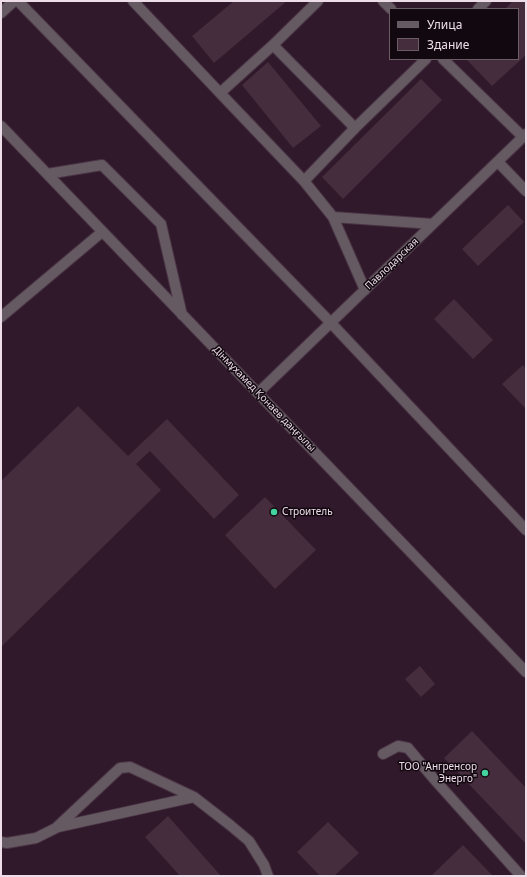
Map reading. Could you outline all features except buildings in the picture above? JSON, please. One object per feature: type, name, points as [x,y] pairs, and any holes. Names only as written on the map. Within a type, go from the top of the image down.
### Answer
[{"type":"street","points":[[1,14],[14,1]]},
{"type":"street","points":[[18,1],[331,323],[526,530]]},
{"type":"street","points":[[133,1],[304,181],[333,217],[365,290]]},
{"type":"street","points":[[220,93],[273,45],[318,1]]},
{"type":"street","points":[[273,45],[355,128]]},
{"type":"street","points":[[304,181],[355,128],[425,60]]},
{"type":"street","points":[[443,60],[525,136]]},
{"type":"street","name":"Дінмұхамед Қонаев даңғылы","points":[[1,126],[526,672]]},
{"type":"street","name":"Павлодарская","points":[[258,393],[525,136]]},
{"type":"street","points":[[498,162],[526,191]]},
{"type":"street","points":[[47,174],[102,165],[161,224],[183,316]]},
{"type":"street","points":[[333,217],[433,224]]},
{"type":"street","points":[[1,317],[102,232]]},
{"type":"street","points":[[383,754],[398,746],[408,748],[521,876]]},
{"type":"street","points":[[56,828],[120,768],[130,767],[194,797],[249,841],[264,865],[268,876]]},
{"type":"street","points":[[1,842],[7,843],[36,838],[56,828],[194,797]]},
{"type":"place","name":"Строитель","points":[[274,512]]},
{"type":"place","name":"ТОО \"Ангренсор Энерго\"","points":[[485,773]]}]
